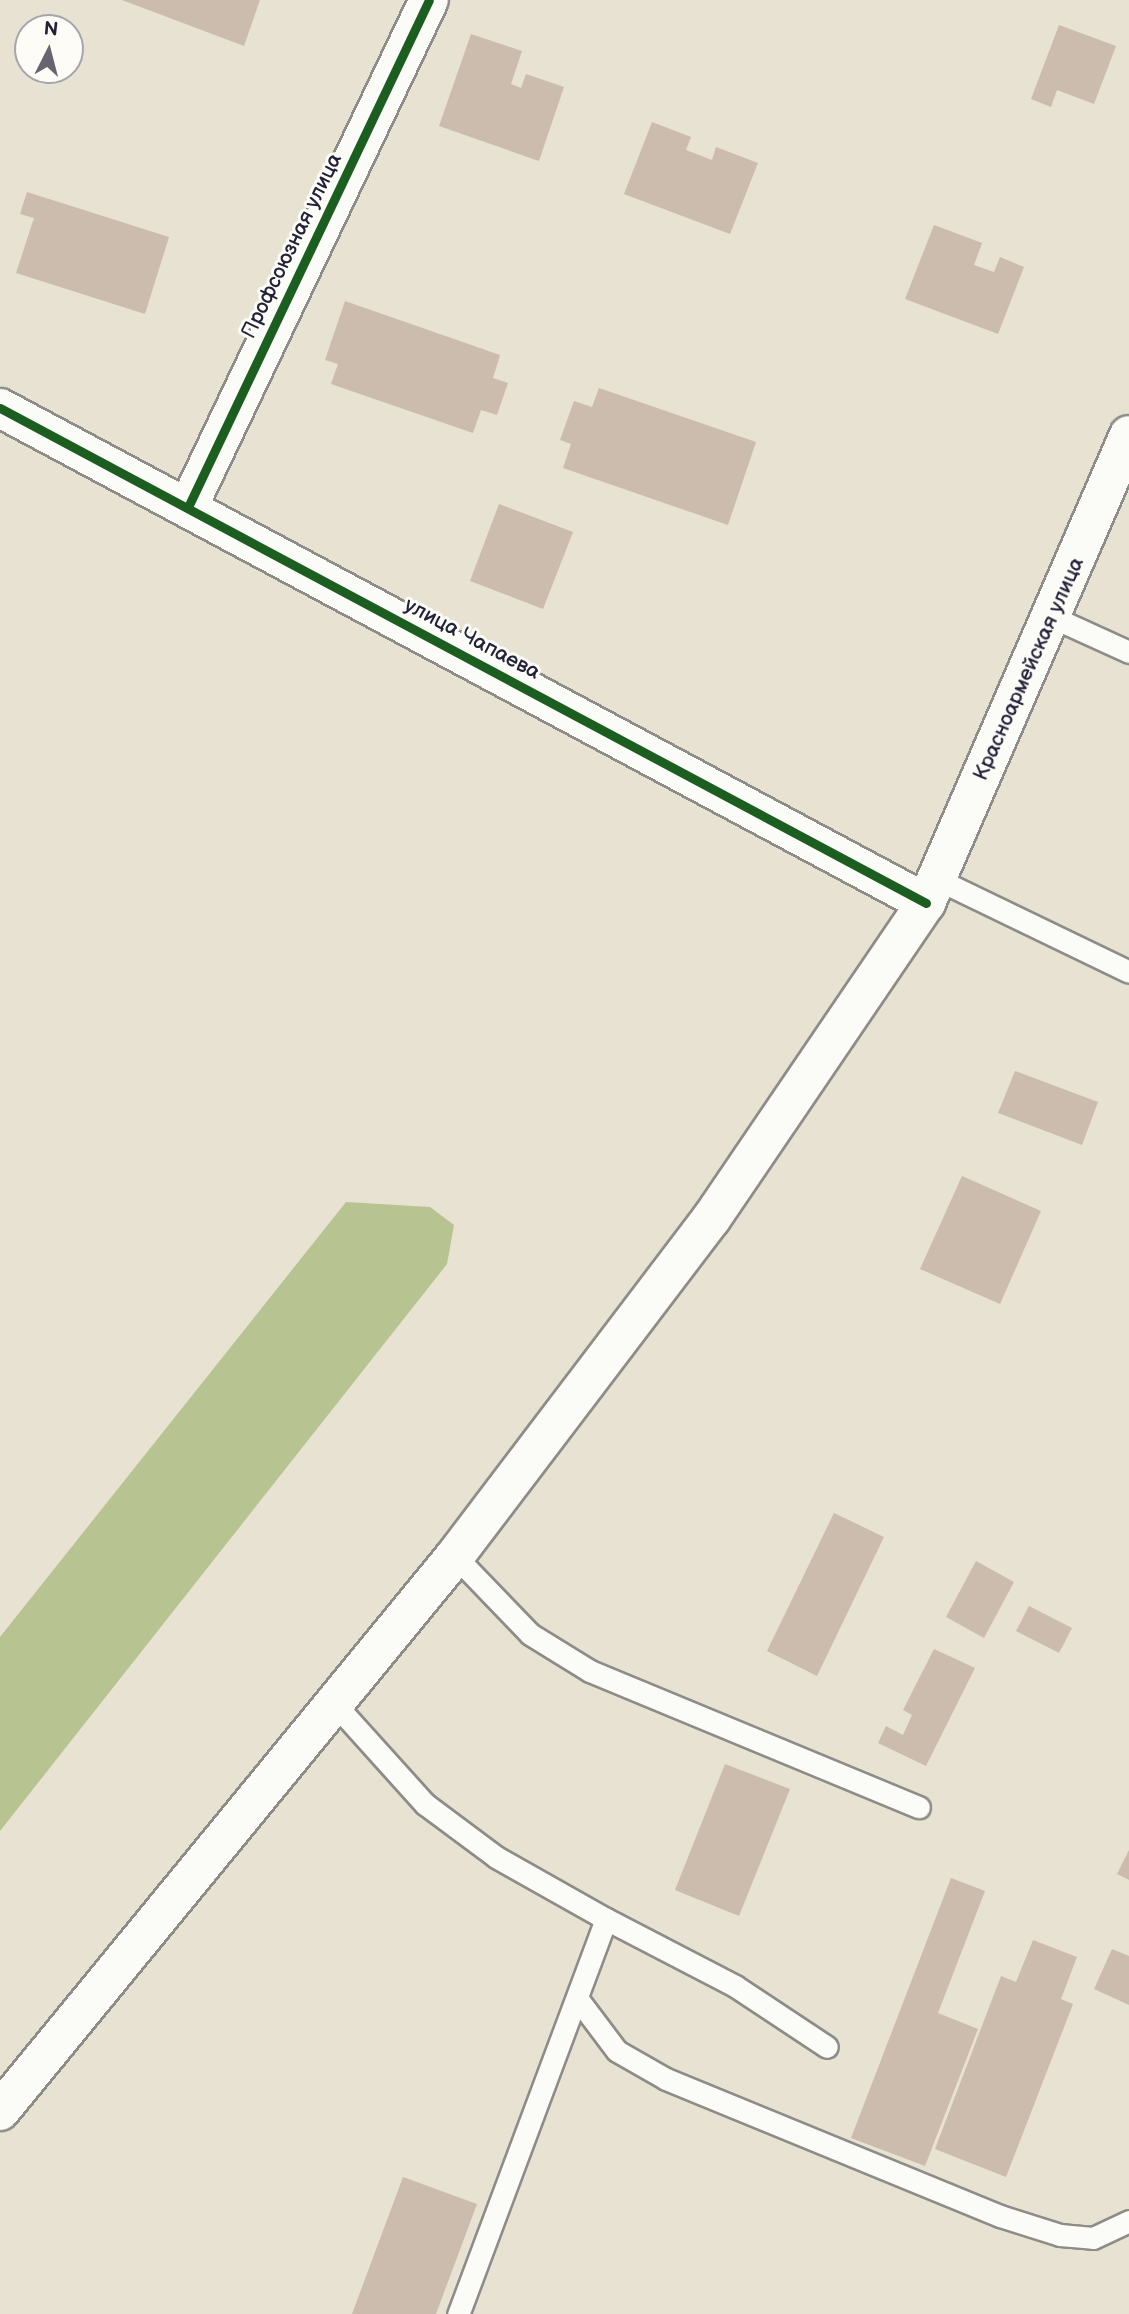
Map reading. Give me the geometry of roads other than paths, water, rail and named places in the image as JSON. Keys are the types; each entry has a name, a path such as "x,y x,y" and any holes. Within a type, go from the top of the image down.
{"main road":[{"name":"Профсоюзная улица","path":"188,507 429,0"},
{"name":"улица Чапаева","path":"0,408 931,890"},
{"name":"Красноармейская улица","path":"0,2111 455,1556 710,1219 931,890 1052,617 1122,479 1129,435"}],"lane":[{"path":"1052,617 1129,652"},
{"path":"931,890 1129,972"},
{"path":"455,1556 530,1634 590,1671 919,1807"},
{"path":"334,1703 425,1804 496,1857 606,1919 735,1986 827,2047"},
{"path":"458,2314 606,1919"},
{"path":"577,1998 617,2051 666,2079 1000,2216 1060,2235 1093,2238 1129,2221"}]}
